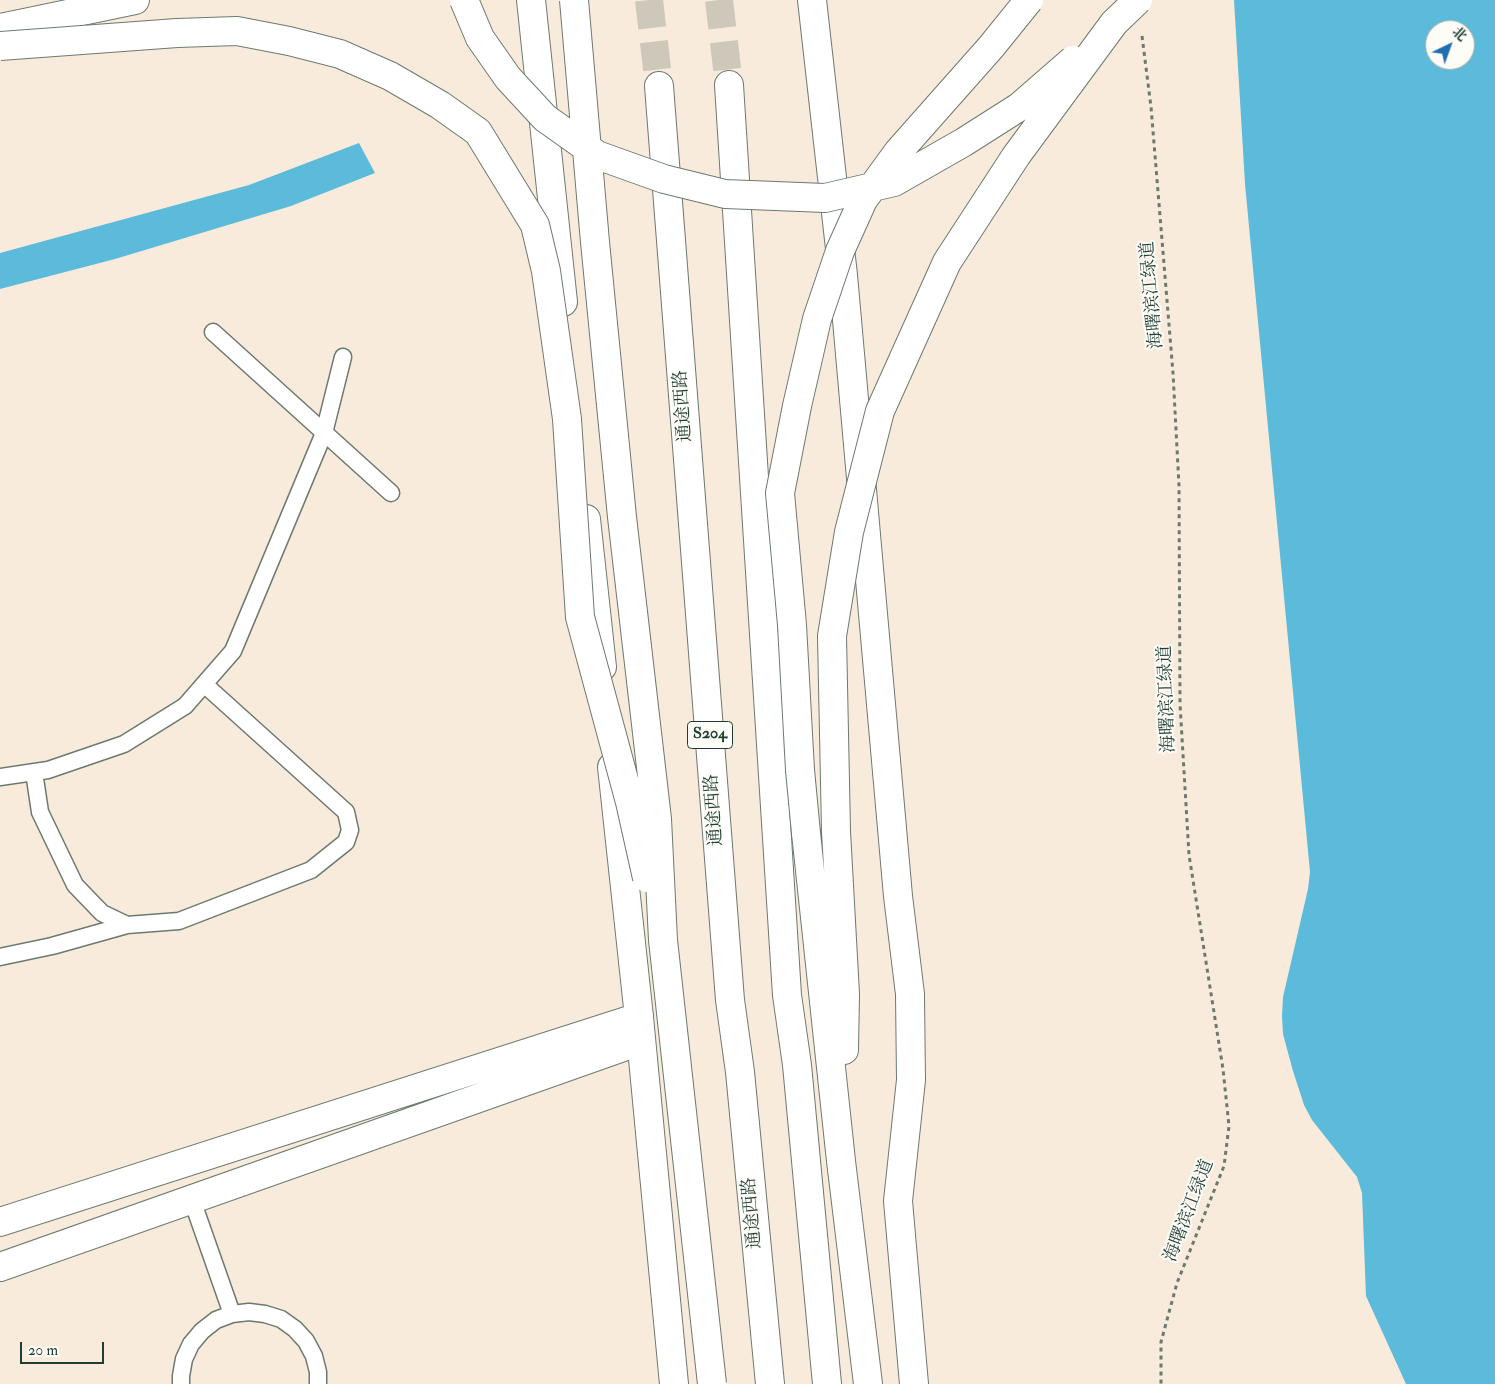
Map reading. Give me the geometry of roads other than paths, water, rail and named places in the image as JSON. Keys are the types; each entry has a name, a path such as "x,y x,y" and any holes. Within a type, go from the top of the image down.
{"main road":[{"path":"0,28 135,0"},
{"path":"464,0 480,38 508,78 545,118 597,155 664,179 725,194 825,198 894,182 964,142 1019,107 1114,24 1138,0"},
{"path":"531,0 640,1029 674,1384"},
{"path":"574,0 622,516 657,819 663,940 712,1384"},
{"path":"812,0 843,275 898,896 910,994 911,1080 898,1201 914,1384"},
{"path":"868,1384 841,1161 800,770 792,625 780,493 817,319 840,251 863,200 898,152 991,47 1029,0"},
{"path":"841,1161 845,994 836,831 832,636 849,532 880,411 948,262 1016,156 1114,24"},
{"path":"0,46 177,33 237,31 289,41 340,54 390,76 440,106 478,132 535,225 542,253 567,419 580,617 630,802 663,940"},
{"path":"729,85 787,996 797,1065 828,1384"},
{"name":"通途西路","path":"659,86 730,1000 740,1072 770,1384"},
{"path":"0,1268 192,1200 640,1029"},
{"path":"0,1222 640,1029"}],"lane":[{"path":"213,332 391,493"},
{"path":"0,776 48,770 124,744 185,706 233,650 324,433 343,357"},
{"path":"0,957 52,946 127,925 179,921 311,870 346,842 350,830 346,812 204,684"},
{"path":"34,772 40,812 75,885 102,913 127,925"},
{"path":"192,1200 232,1314"},
{"path":"181,1384 184,1359 191,1344 202,1331 216,1320 232,1314 248,1312 265,1314 281,1319 295,1329 306,1341 314,1356 318,1372 318,1384"}],"water":[{"path":"1234,0 1495,0 1495,1384 1406,1384 1366,1296 1362,1193 1357,1177 1312,1120 1304,1105 1283,1034 1283,997 1308,889 1310,872 1245,184"},
{"path":"359,143 375,173 291,206 115,259 0,289 0,253 249,185"}],"tunnel":[{"path":"649,0 659,86"},
{"path":"719,0 729,85"}]}
